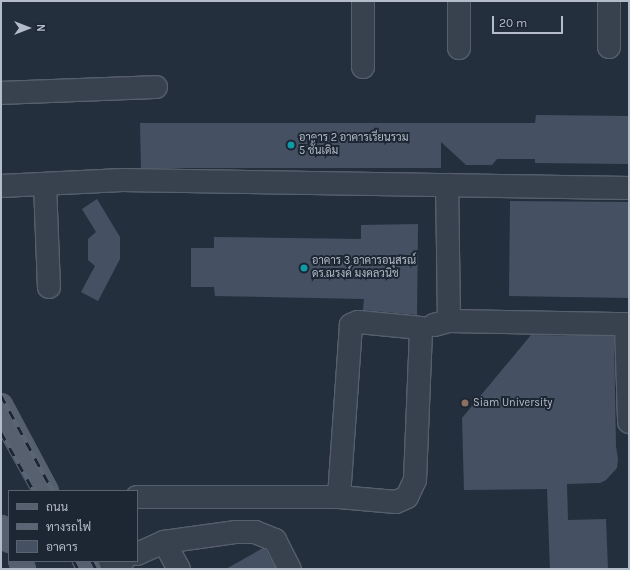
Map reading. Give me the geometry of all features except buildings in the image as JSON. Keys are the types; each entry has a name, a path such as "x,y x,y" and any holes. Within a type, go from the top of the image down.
{"main road":[{"path":"1,405 46,490"},
{"path":"1,527 8,539"}],"street":[{"path":"363,1 363,67"},
{"path":"459,1 459,48"},
{"path":"609,1 610,47"},
{"path":"1,93 156,87"},
{"path":"1,186 122,180 629,188"},
{"path":"45,184 49,287"},
{"path":"447,185 449,321"},
{"path":"339,497 351,325 358,322 421,328 449,321 627,324 629,422"},
{"path":"138,497 339,497 396,502 407,497 415,480 421,328"},
{"path":"138,554 164,542 236,532 255,532 275,540 290,569"},
{"path":"164,542 179,569"},
{"path":"105,569 121,562"}],"railway":[{"path":"1,395 52,490"},
{"path":"1,432 33,490"},
{"path":"74,562 78,569"},
{"path":"92,562 96,569"}],"place":[{"name":"อาคาร 2 อาคารเรียนรวม 5 ชั้นเดิม","path":"291,145"},
{"name":"อาคาร 3 อาคารอนุสรณ์ ดร.ณรงค์ มงคลวนิช","path":"304,268"},
{"name":"Siam University","path":"465,403"}]}
